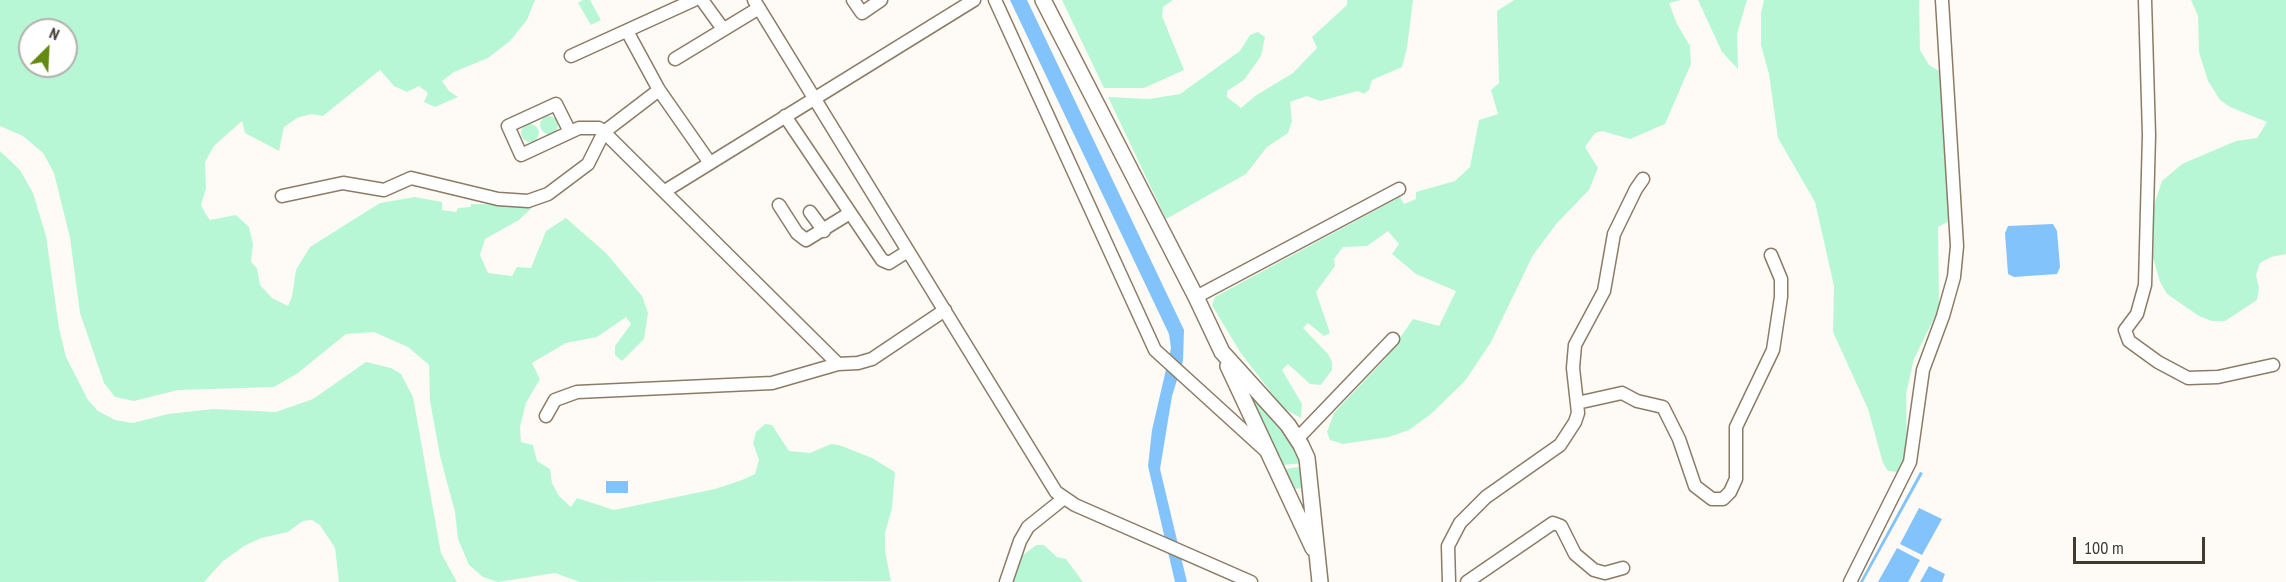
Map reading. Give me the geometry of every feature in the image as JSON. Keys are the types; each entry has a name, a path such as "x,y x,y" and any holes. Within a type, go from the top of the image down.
{"main road":[{"path":"1043,0 1196,297 1318,560"},
{"path":"1222,352 1288,425 1307,458 1320,582"}],"street":[{"path":"571,56 694,0"},
{"path":"702,0 723,29"},
{"path":"854,0 862,13 881,0"},
{"path":"665,191 974,0"},
{"path":"996,0 1155,350 1269,453"},
{"path":"1850,582 1910,462 1923,370 1943,316 1954,277 1956,246 1942,0"},
{"path":"2145,0 2149,135 2145,285 2137,314 2125,330 2129,341 2158,362 2188,378 2218,377 2273,365"},
{"path":"675,59 723,29 756,4 1056,492 1063,499 1251,582"},
{"path":"627,31 659,90 710,163"},
{"path":"282,196 344,183 384,190 411,178 498,199 528,201 548,194 588,164 604,132 659,90"},
{"path":"570,132 556,104 508,126 520,155 570,132 599,128 838,364"},
{"path":"785,116 882,260 889,263 908,251"},
{"path":"1449,582 1448,546 1461,522 1486,497 1560,445 1575,422 1578,413 1573,368 1575,345 1604,291 1614,234 1643,179"},
{"path":"1196,297 1399,189"},
{"path":"779,205 802,238 810,240 850,213"},
{"path":"810,212 824,231"},
{"path":"1577,403 1622,393 1637,401 1664,407 1679,439 1695,486 1712,499 1723,499 1730,492 1736,479 1736,427 1768,364 1774,343 1781,297 1781,279 1771,255"},
{"path":"546,416 555,400 577,392 772,383 838,364 858,363 872,359 945,310"},
{"path":"1297,439 1393,339"},
{"path":"1006,582 1020,540 1028,527 1063,499"},
{"path":"1467,582 1553,523 1561,526 1575,554 1594,570 1605,573 1623,568"}],"green space":[{"path":"0,0 535,0 527,20 510,41 488,58 454,72 442,81 449,91 458,97 435,107 424,102 428,93 419,86 407,92 394,86 380,70 323,116 311,114 297,118 284,127 279,151 245,133 242,121 214,146 205,162 206,188 201,205 205,213 210,220 236,215 249,227 253,244 251,262 257,268 260,285 272,298 288,306 292,297 296,270 310,247 380,203 415,197 442,202 442,210 456,212 458,208 471,207 471,204 535,205 519,220 485,239 480,255 488,273 512,276 517,267 531,268 546,231 566,218 606,253 642,296 648,313 644,339 622,361 615,355 615,346 631,324 626,317 597,337 566,343 532,363 540,379 526,403 520,427 521,442 533,445 537,461 550,469 552,483 559,496 571,507 577,498 614,510 715,489 742,480 755,474 759,460 753,443 756,432 765,424 772,425 789,451 810,453 831,444 839,445 872,458 895,472 892,508 885,533 885,551 891,581 580,582 555,573 498,582 483,577 469,565 458,539 455,512 440,456 430,401 429,365 408,347 374,332 346,334 298,373 274,387 178,390 134,401 115,397 104,383 80,313 70,238 54,173 43,153 23,136 0,126"},
{"path":"590,0 601,20 591,25 578,3"},
{"path":"1062,0 1173,0 1163,7 1162,16 1184,70 1144,88 1104,88"},
{"path":"1347,0 1413,0 1407,48 1402,67 1372,80 1369,90 1364,94 1358,91 1320,101 1307,96 1290,102 1292,121 1288,133 1267,147 1246,174 1166,219 1108,97 1149,99 1180,94 1240,51 1250,35 1258,32 1265,37 1261,56 1244,80 1227,91 1227,97 1241,108 1255,96 1293,73 1317,48 1312,37 1347,5"},
{"path":"1514,0 1681,0 1669,3 1677,24 1690,46 1691,64 1665,124 1630,139 1602,131 1595,133 1585,147 1598,168 1589,190 1557,223 1533,255 1491,342 1465,381 1431,414 1409,430 1389,437 1343,444 1330,440 1327,432 1334,413 1385,359 1413,319 1439,326 1456,291 1416,274 1392,254 1399,244 1388,231 1367,246 1343,247 1334,259 1335,266 1316,292 1330,333 1324,336 1308,323 1303,328 1328,354 1332,362 1332,370 1321,385 1310,384 1288,364 1282,370 1302,404 1301,418 1283,408 1240,352 1212,305 1215,297 1400,197 1404,204 1416,199 1416,192 1455,181 1470,167 1479,120 1498,114 1491,90 1499,83 1497,11"},
{"path":"1698,0 1747,0 1737,34 1738,69 1722,52"},
{"path":"1764,0 1919,0 1920,50 1929,65 1944,74 1951,220 1938,227 1939,308 1914,359 1906,394 1907,447 1897,472 1888,471 1883,463 1868,409 1833,332 1834,286 1815,202 1778,138 1769,74 1761,45 1761,13"},
{"path":"2191,0 2286,0 2286,254 2271,257 2260,263 2256,275 2259,288 2257,300 2225,321 2212,321 2199,316 2167,294 2160,282 2153,257 2154,205 2162,181 2182,164 2236,141 2257,138 2267,122 2230,107 2220,100 2208,81 2199,52 2198,16"},
{"path":"545,116 553,116 558,121 556,132 545,134 540,129 540,121"},
{"path":"526,124 534,124 539,129 537,140 526,142 521,137 521,129"},
{"path":"0,151 20,170 33,193 46,236 59,328 66,357 88,400 98,411 115,420 133,423 168,414 213,409 276,412 313,399 366,362 391,368 401,374 413,397 441,553 457,582 339,582 335,548 320,525 312,520 303,521 288,532 261,538 244,546 222,562 204,582 0,582"},
{"path":"1249,393 1284,429 1303,463 1283,465"},
{"path":"1304,466 1305,488 1293,489 1286,469"},
{"path":"1036,545 1044,545 1057,557 1066,559 1083,582 1011,582 1022,556"}],"water":[{"path":"1010,0 1027,0 1184,330 1183,361 1172,396 1160,469 1187,582 1175,582 1148,466 1152,430 1171,348 1169,334"},
{"path":"2053,224 2057,231 2060,267 2057,274 2014,277 2008,274 2005,233 2008,226"},
{"path":"1920,472 1923,473 1863,582 1860,582"},
{"path":"606,481 628,481 628,493 606,493"},
{"path":"1919,508 1942,519 1922,555 1900,544"},
{"path":"1897,548 1920,560 1908,582 1878,582"},
{"path":"1929,566 1945,574 1942,582 1920,582"}]}
